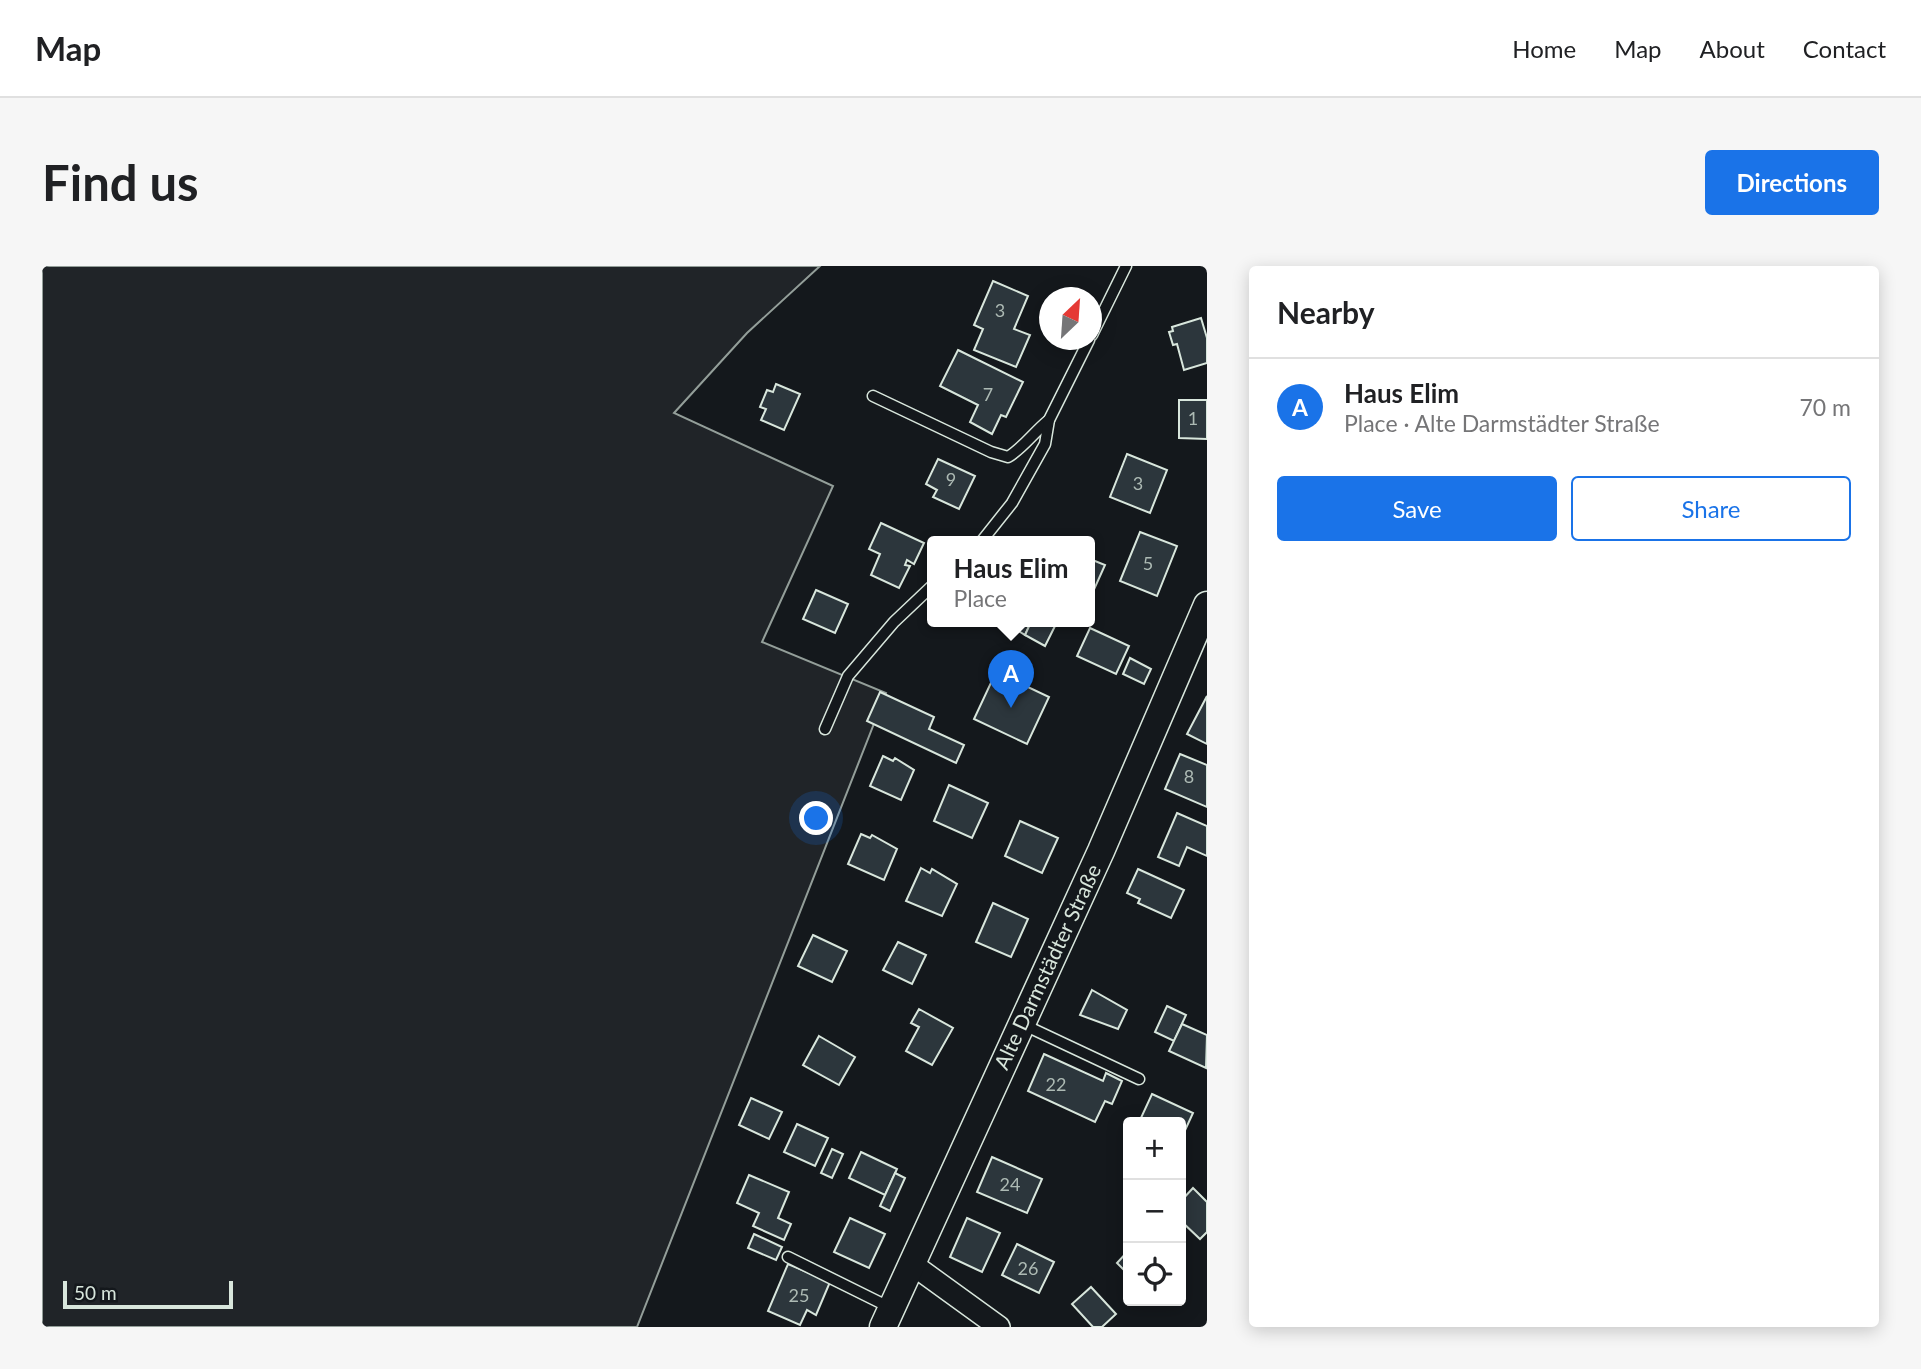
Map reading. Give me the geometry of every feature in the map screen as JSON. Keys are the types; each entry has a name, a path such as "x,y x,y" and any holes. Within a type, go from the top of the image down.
{"street":[{"name":"Alte Darmstädter Straße","path":"887,1318 1022,1024 1207,605"},
{"path":"912,1264 999,1327"}],"lane":[{"path":"1102,313 1126,266"},
{"path":"987,536 1019,491 1045,444 1049,420 1084,350"},
{"path":"873,396 991,453 1007,457 1020,450 1028,438 1049,420"},
{"path":"825,729 848,676 894,622 927,591"},
{"path":"1022,1024 1139,1079"},
{"path":"788,1257 887,1318"}],"shaded area":[{"path":"42,266 820,266 747,333 674,413 833,486 762,642 886,693 637,1327 42,1327"}],"building":[{"path":"993,281 1028,296 1014,329 1030,335 1016,367 974,350 983,329 974,325"},
{"path":"1201,318 1207,338 1207,363 1184,370 1177,344 1173,345 1169,332 1173,331 1172,327"},
{"path":"958,350 1023,382 1006,417 1001,415 992,434 970,422 978,405 940,386"},
{"path":"776,384 800,394 784,430 761,420 766,409 760,407 767,390 773,392"},
{"path":"1179,400 1207,400 1207,439 1179,438"},
{"path":"1127,454 1167,470 1150,513 1110,497"},
{"path":"938,459 975,476 959,509 933,497 937,490 926,484"},
{"path":"881,523 924,543 914,564 907,560 905,565 910,566 899,588 871,575 880,554 869,549"},
{"path":"1140,532 1177,546 1157,596 1120,581"},
{"path":"1095,561 1105,565 1095,587"},
{"path":"816,590 848,604 835,633 803,619"},
{"path":"1012,627 1029,627 1025,635"},
{"path":"1029,627 1054,627 1045,646 1025,635"},
{"path":"1090,628 1129,646 1116,674 1077,656"},
{"path":"1130,658 1151,669 1144,684 1123,674"},
{"path":"996,672 1049,697 1027,744 974,719"},
{"path":"880,692 934,717 929,729 964,745 956,763 867,721"},
{"path":"1207,696 1207,744 1187,734"},
{"path":"1180,754 1207,765 1207,807 1165,789"},
{"path":"883,756 893,761 895,758 914,770 901,800 870,786"},
{"path":"949,785 988,803 972,838 934,821"},
{"path":"1177,813 1207,826 1207,856 1187,847 1179,866 1158,857"},
{"path":"1020,821 1058,838 1042,873 1005,856"},
{"path":"861,834 870,838 872,835 897,849 884,880 848,864"},
{"path":"921,868 930,873 932,869 957,884 942,916 906,901"},
{"path":"1138,869 1184,890 1171,918 1138,903 1140,899 1127,893"},
{"path":"993,903 1028,919 1011,957 976,942"},
{"path":"813,935 847,951 832,982 798,966"},
{"path":"898,942 926,955 912,984 883,970"},
{"path":"1092,990 1127,1010 1118,1029 1080,1015"},
{"path":"1167,1006 1186,1015 1174,1041 1155,1032"},
{"path":"919,1009 953,1028 932,1065 906,1051 919,1027 911,1023"},
{"path":"1182,1024 1207,1035 1206,1068 1169,1051"},
{"path":"819,1036 855,1057 839,1085 803,1065"},
{"path":"1044,1054 1103,1081 1106,1073 1122,1081 1112,1104 1105,1101 1095,1122 1028,1091"},
{"path":"1152,1094 1193,1113 1186,1128 1186,1117 1141,1117"},
{"path":"751,1098 782,1112 769,1139 739,1125"},
{"path":"797,1124 828,1138 815,1166 784,1152"},
{"path":"832,1149 843,1154 832,1178 821,1173"},
{"path":"861,1152 897,1169 885,1195 849,1178"},
{"path":"992,1157 1042,1179 1027,1213 977,1192"},
{"path":"895,1173 905,1178 890,1211 880,1206"},
{"path":"749,1175 789,1192 778,1218 791,1224 784,1240 753,1226 759,1213 737,1203"},
{"path":"1193,1188 1207,1202 1207,1232 1200,1239 1186,1226 1186,1196"},
{"path":"850,1218 885,1234 869,1268 834,1252"},
{"path":"967,1218 1000,1233 982,1272 950,1257"},
{"path":"754,1234 782,1247 776,1260 748,1248"},
{"path":"1017,1244 1054,1262 1039,1293 1002,1275"},
{"path":"1123,1256 1123,1269 1117,1263"},
{"path":"788,1264 830,1282 816,1315 807,1310 800,1325 768,1311"},
{"path":"1091,1287 1116,1314 1102,1327 1093,1327 1072,1304"}],"place":[{"name":"Haus Elim","path":"1011,708"}]}
